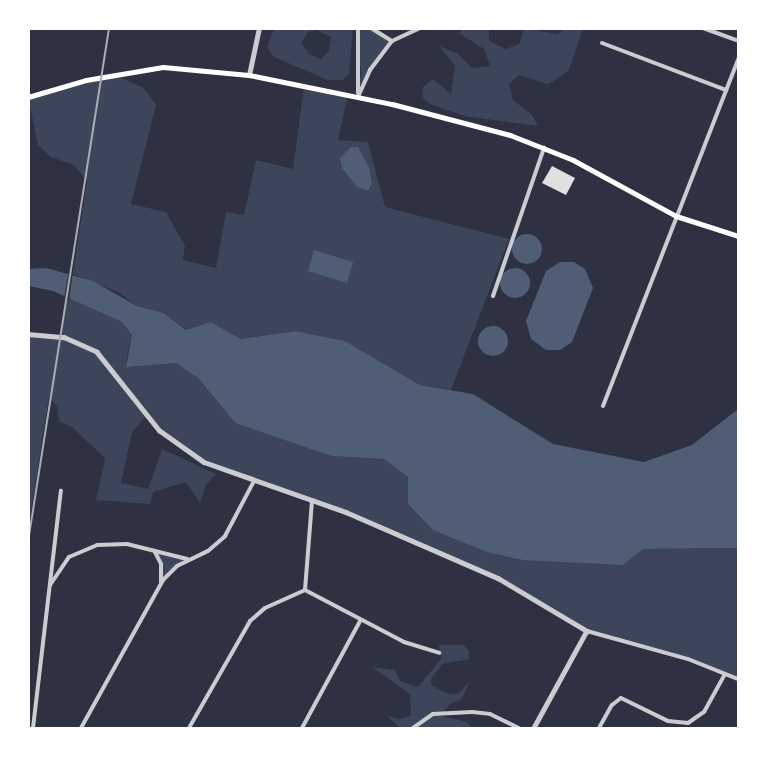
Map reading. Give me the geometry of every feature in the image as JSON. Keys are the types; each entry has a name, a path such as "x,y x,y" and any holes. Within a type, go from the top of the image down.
{"main road":[{"path":"28,97 86,80 162,67 249,75 358,97 503,133 544,147 676,216 738,236"}],"street":[{"path":"249,75 260,28"},
{"path":"358,28 361,57 358,97"},
{"path":"371,28 392,41"},
{"path":"358,97 370,70 392,41 420,28"},
{"path":"703,28 738,41"},
{"path":"602,43 726,90"},
{"path":"603,406 738,59"},
{"path":"494,296 544,147"},
{"path":"28,334 64,337 97,352 172,441 204,462 312,501 498,578 587,632 688,659 738,679"},
{"path":"81,729 160,585 188,559 208,551 225,536 254,481"},
{"path":"33,729 61,490"},
{"path":"305,590 312,501"},
{"path":"47,599 61,565 81,550 112,543 188,559"},
{"path":"152,550 161,564 160,585"},
{"path":"305,590 360,621 439,654"},
{"path":"189,729 250,621 265,608 305,590"},
{"path":"302,729 360,621"},
{"path":"534,729 587,632"},
{"path":"599,729 612,705 621,698 668,721 688,723 704,712 725,674"},
{"path":"413,729 423,717 433,714 472,712 490,714 519,729"}],"shaded area":[{"path":"274,29 353,29 349,74 343,80 328,80 274,57 267,47","holes":["316,30 331,37 329,51 321,59 309,54 301,43 308,32"]},
{"path":"358,29 371,29 392,41 370,70 358,97 361,73"},
{"path":"463,29 489,29 489,41 506,49 519,44 524,29 558,34 564,29 583,29 569,70 547,84 519,75 509,84 513,100 532,115 538,126 464,116 430,104 423,98 422,88 433,79 451,94 455,66 439,46 458,54 472,68 490,66 484,49 459,33"},
{"path":"115,75 144,88 156,105 131,204 166,212 185,246 183,260 216,268 226,212 244,215 256,160 293,169 304,87 348,95 338,140 368,142 385,207 509,239 451,390 420,385 345,341 296,331 241,339 211,322 187,330 164,313 137,306 118,292 73,274 87,181 74,165 51,157 38,145 28,97"},
{"path":"351,147 358,147 369,167 372,183 368,191 356,186 342,168 340,158"},
{"path":"527,234 533,235 541,243 541,255 533,263 527,264 521,263 513,255 512,249 513,243 521,235"},
{"path":"314,250 353,262 347,283 308,271"},
{"path":"560,262 574,262 585,269 593,288 572,342 560,350 546,350 531,339 526,321 546,271"},
{"path":"46,268 93,281 137,306 164,313 186,330 211,322 241,339 296,331 345,341 420,385 473,394 553,444 644,462 692,445 738,409 738,548 643,549 623,565 523,560 487,552 433,530 408,504 408,477 384,459 331,456 235,423 199,379 176,363 126,367 132,335 122,322 53,291 29,286 28,269"},
{"path":"515,268 521,269 529,277 529,289 521,297 515,298 509,297 501,289 500,283 501,277 509,269"},
{"path":"67,297 122,322 132,335 126,361 134,367 144,363 176,363 199,379 235,423 331,456 384,459 408,477 408,504 523,560 643,549 738,548 738,679 688,659 598,637 516,587 374,523 204,462 172,441 147,415 132,432 121,483 148,489 162,449 216,474 206,485 200,503 186,482 153,492 150,504 96,500 105,458 73,428 59,421 57,406 49,397 29,523 28,334 61,336"},
{"path":"493,326 504,330 508,341 504,352 493,356 482,352 478,341 482,330"},
{"path":"152,550 188,559 160,585 161,564"},
{"path":"439,645 464,645 469,652 469,659 442,664 431,679 432,686 449,694 458,694 470,681 461,700 451,703 441,716 467,722 472,728 400,728 387,716 399,719 411,716 410,694 372,667 395,670 400,681 418,687 441,659"}],"pier":[{"path":"69,270 73,271 69,301 64,299"}],"building":[{"path":"552,166 575,178 566,195 542,183"}],"railway":[{"path":"28,542 109,28"}]}
